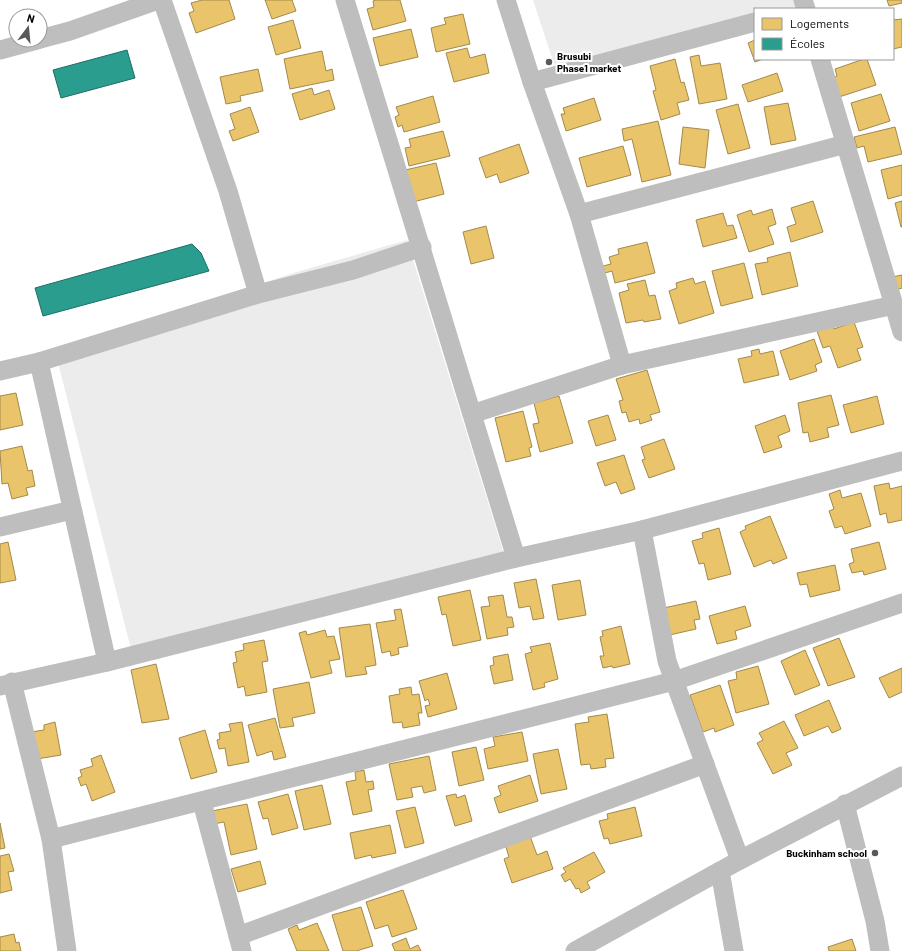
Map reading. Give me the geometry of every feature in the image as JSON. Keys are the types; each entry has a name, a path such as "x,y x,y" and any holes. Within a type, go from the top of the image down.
{"street":[{"path":"48,37 158,0"},
{"path":"162,0 228,191 258,294"},
{"path":"345,0 422,247 516,558"},
{"path":"506,0 532,82 579,214 622,365"},
{"path":"532,82 754,22"},
{"path":"820,60 902,332"},
{"path":"579,214 846,144"},
{"path":"0,371 39,362 258,294 353,270 422,247"},
{"path":"472,414 622,365 894,304"},
{"path":"39,362 107,662"},
{"path":"67,951 51,839 6,684 107,662 516,558 642,530 902,461"},
{"path":"0,527 72,510"},
{"path":"642,530 667,661 740,860"},
{"path":"51,839 202,802 674,681 902,604"},
{"path":"202,802 240,944 705,764"},
{"path":"576,951 740,860 845,804 902,776"},
{"path":"845,804 875,921 880,951"},
{"path":"720,871 734,951"}],"shaded area":[{"path":"533,0 798,0 800,8 754,8 754,24 558,76"},
{"path":"407,240 504,554 132,653 55,351 300,271"}],"building: Logements":[{"path":"202,0 229,0 235,19 196,33 189,13 194,11 191,3"},
{"path":"265,0 292,0 296,11 272,19"},
{"path":"400,0 406,21 373,30 367,9 374,7 373,1"},
{"path":"887,0 902,0 902,3 889,6"},
{"path":"463,14 470,44 436,52 431,28 446,24 444,18"},
{"path":"902,19 902,47 894,49 894,20"},
{"path":"293,20 301,48 276,55 268,27"},
{"path":"411,29 418,57 380,66 373,38"},
{"path":"754,40 754,59 748,43"},
{"path":"467,48 470,58 485,54 489,73 454,82 446,53"},
{"path":"322,51 326,71 332,69 334,80 290,89 284,59"},
{"path":"699,55 701,66 720,63 727,99 699,104 690,57"},
{"path":"675,59 681,83 684,82 689,100 677,103 680,114 661,120 653,91 656,90 650,66"},
{"path":"861,60 867,60 876,85 839,97 833,78 837,76 835,69"},
{"path":"258,69 263,91 240,96 241,101 226,104 220,77"},
{"path":"777,73 783,91 748,102 742,85"},
{"path":"312,88 314,95 329,90 335,109 300,120 292,94"},
{"path":"881,94 890,121 859,131 851,103"},
{"path":"433,96 440,122 404,132 402,125 398,127 395,117 399,115 396,107"},
{"path":"594,98 601,120 566,131 561,114 565,114 563,108"},
{"path":"788,103 796,140 771,145 764,107"},
{"path":"738,104 750,148 728,154 716,110"},
{"path":"250,107 259,132 233,141 229,131 235,129 230,114"},
{"path":"658,121 671,175 642,182 632,139 624,141 622,129"},
{"path":"683,127 709,130 705,168 679,164"},
{"path":"895,127 902,154 868,162 864,146 857,148 854,137"},
{"path":"443,131 450,156 409,166 405,148 411,147 409,139"},
{"path":"519,144 529,173 500,183 497,174 486,178 479,158"},
{"path":"623,146 631,175 587,187 579,158"},
{"path":"436,163 444,194 413,202 405,170"},
{"path":"902,165 902,195 888,199 881,170"},
{"path":"813,201 823,232 791,242 787,227 796,224 791,208"},
{"path":"902,201 902,227 901,227 895,203"},
{"path":"772,209 776,224 768,227 774,244 749,252 737,215 751,210 753,215"},
{"path":"723,213 727,226 733,225 737,238 703,247 696,220"},
{"path":"486,226 494,258 471,264 463,232"},
{"path":"647,242 655,273 615,283 612,271 605,273 603,266 611,264 609,257 619,254 618,249"},
{"path":"790,252 798,286 762,295 755,264 768,262 767,258"},
{"path":"744,263 753,298 721,306 712,271"},
{"path":"902,275 902,288 896,290 892,277"},
{"path":"693,278 695,284 705,281 714,313 679,324 669,291 677,288 676,283"},
{"path":"645,280 649,296 655,295 661,319 626,323 619,293 629,290 627,284"},
{"path":"854,322 863,347 857,349 861,360 838,368 830,346 823,348 816,328 832,323 834,329"},
{"path":"814,339 822,362 815,365 817,371 790,380 780,351"},
{"path":"759,349 760,354 773,351 779,375 744,383 738,359 752,356 751,351"},
{"path":"647,370 660,412 650,415 652,420 640,424 639,419 629,422 626,412 622,413 619,401 623,400 616,379"},
{"path":"16,393 23,425 0,430 0,396"},
{"path":"831,395 839,425 827,428 829,437 810,442 808,432 803,433 798,403"},
{"path":"559,396 573,443 540,452 533,424 539,423 534,403"},
{"path":"877,396 884,424 851,433 843,405"},
{"path":"523,411 532,447 529,448 531,456 506,462 495,418"},
{"path":"608,415 616,440 596,446 588,421"},
{"path":"785,415 790,431 778,436 782,447 764,453 755,426"},
{"path":"664,439 675,469 649,478 642,460 645,459 641,447"},
{"path":"22,446 28,471 32,470 35,486 26,488 28,495 12,499 8,483 2,484 0,451"},
{"path":"624,455 635,489 621,494 616,482 605,486 597,463"},
{"path":"889,483 890,489 902,486 902,520 888,523 886,513 880,515 874,486"},
{"path":"840,490 842,498 861,493 871,526 845,534 842,526 835,528 829,511 834,509 829,494"},
{"path":"770,516 787,558 773,564 771,560 754,567 740,532 746,529 745,526"},
{"path":"719,528 731,574 708,580 704,563 699,564 692,541 703,538 702,533"},
{"path":"8,542 16,580 0,583 0,544"},
{"path":"879,542 886,569 864,575 863,571 852,573 849,564 854,562 851,549"},
{"path":"835,565 840,590 810,597 807,584 800,585 797,573"},
{"path":"536,579 544,618 533,620 530,606 519,608 514,583"},
{"path":"580,580 586,615 558,620 552,585"},
{"path":"470,590 481,640 453,646 446,614 442,615 438,597"},
{"path":"503,595 507,617 512,617 514,627 507,628 508,635 487,639 481,607 490,606 488,597"},
{"path":"696,601 700,619 694,620 696,629 665,636 659,609"},
{"path":"745,606 751,626 735,631 737,639 717,644 709,616"},
{"path":"401,609 408,646 398,648 399,654 391,656 390,651 382,653 376,623 396,620 394,610"},
{"path":"370,624 376,665 365,667 367,674 346,677 339,628"},
{"path":"621,626 630,664 613,668 612,666 603,668 600,656 604,656 600,637 603,636 602,631"},
{"path":"325,630 327,637 334,636 340,659 329,661 332,673 311,678 299,633 306,631 307,635"},
{"path":"839,638 855,677 828,686 813,648"},
{"path":"264,640 268,661 262,662 267,692 246,696 244,686 238,688 233,663 237,662 235,652 244,650 243,644"},
{"path":"550,643 558,679 544,683 545,687 533,690 525,654 532,652 530,647"},
{"path":"805,650 820,685 795,695 781,661"},
{"path":"508,654 513,680 494,684 490,666 494,665 493,657"},
{"path":"156,664 169,719 142,723 131,670"},
{"path":"758,666 769,704 736,713 728,681 737,679 736,672"},
{"path":"902,668 902,692 889,698 879,678"},
{"path":"447,673 457,709 428,717 425,706 430,705 428,699 425,701 419,681"},
{"path":"309,682 315,713 292,718 294,726 280,728 273,689"},
{"path":"720,685 734,725 715,732 714,728 703,732 690,695"},
{"path":"411,687 412,695 419,694 422,713 418,713 420,725 403,728 402,722 393,723 389,696 400,694 399,689"},
{"path":"829,700 841,729 832,733 828,726 804,736 795,715"},
{"path":"607,714 614,758 605,759 606,767 591,769 590,764 581,765 575,724 589,722 588,717"},
{"path":"275,718 286,757 274,760 272,751 257,756 248,725"},
{"path":"784,721 798,748 786,753 792,765 773,774 757,743 763,740 759,733"},
{"path":"55,722 61,755 31,760 31,732 44,730 44,725"},
{"path":"242,722 249,762 228,766 225,748 219,749 217,740 220,739 219,733 231,731 229,724"},
{"path":"205,730 217,772 191,779 179,738"},
{"path":"522,732 528,761 488,769 484,749 495,746 493,737"},
{"path":"476,747 484,780 459,786 452,752"},
{"path":"558,749 567,789 541,794 533,754"},
{"path":"101,755 115,792 92,801 86,784 81,786 78,778 82,776 80,770 93,766 91,759"},
{"path":"429,756 436,790 424,793 422,786 411,788 413,797 397,800 389,764"},
{"path":"364,770 366,782 373,781 374,789 368,790 372,811 353,815 346,782 356,780 355,772"},
{"path":"530,775 538,801 499,813 494,798 501,795 498,786"},
{"path":"322,785 331,824 304,830 295,791"},
{"path":"288,794 298,828 272,835 268,818 263,819 258,802"},
{"path":"456,794 457,798 465,795 472,821 455,826 446,796"},
{"path":"247,804 257,849 231,855 224,822 214,824 212,811"},
{"path":"415,807 424,843 405,848 396,811"},
{"path":"635,807 642,836 610,844 608,838 604,839 599,821 608,819 607,814"},
{"path":"0,823 5,848 0,849"},
{"path":"390,825 396,853 372,858 371,855 355,859 350,833"},
{"path":"530,836 537,855 547,851 553,869 512,883 504,859 509,857 505,844"},
{"path":"594,852 605,872 587,882 590,888 581,893 579,888 576,889 570,879 565,882 561,875 566,872 563,868"},
{"path":"9,854 14,871 8,872 12,890 0,893 0,856"},
{"path":"260,861 266,884 238,892 231,869"},
{"path":"403,890 417,929 392,937 388,925 375,929 366,902"},
{"path":"361,907 373,946 356,951 343,951 332,915"},
{"path":"317,923 329,951 297,951 288,929 297,925 299,930"},
{"path":"14,934 16,943 19,942 21,951 0,951 0,937"},
{"path":"406,938 410,949 418,945 421,951 395,951 392,944"},
{"path":"852,939 856,951 829,951 828,947"}],"building: Écoles":[{"path":"127,50 135,78 61,98 53,70"},
{"path":"192,244 201,253 209,271 43,316 35,288"}],"place":[{"name":"Brusubi Phase1 market","path":"549,62"},
{"name":"Buckinham school","path":"875,853"}]}
